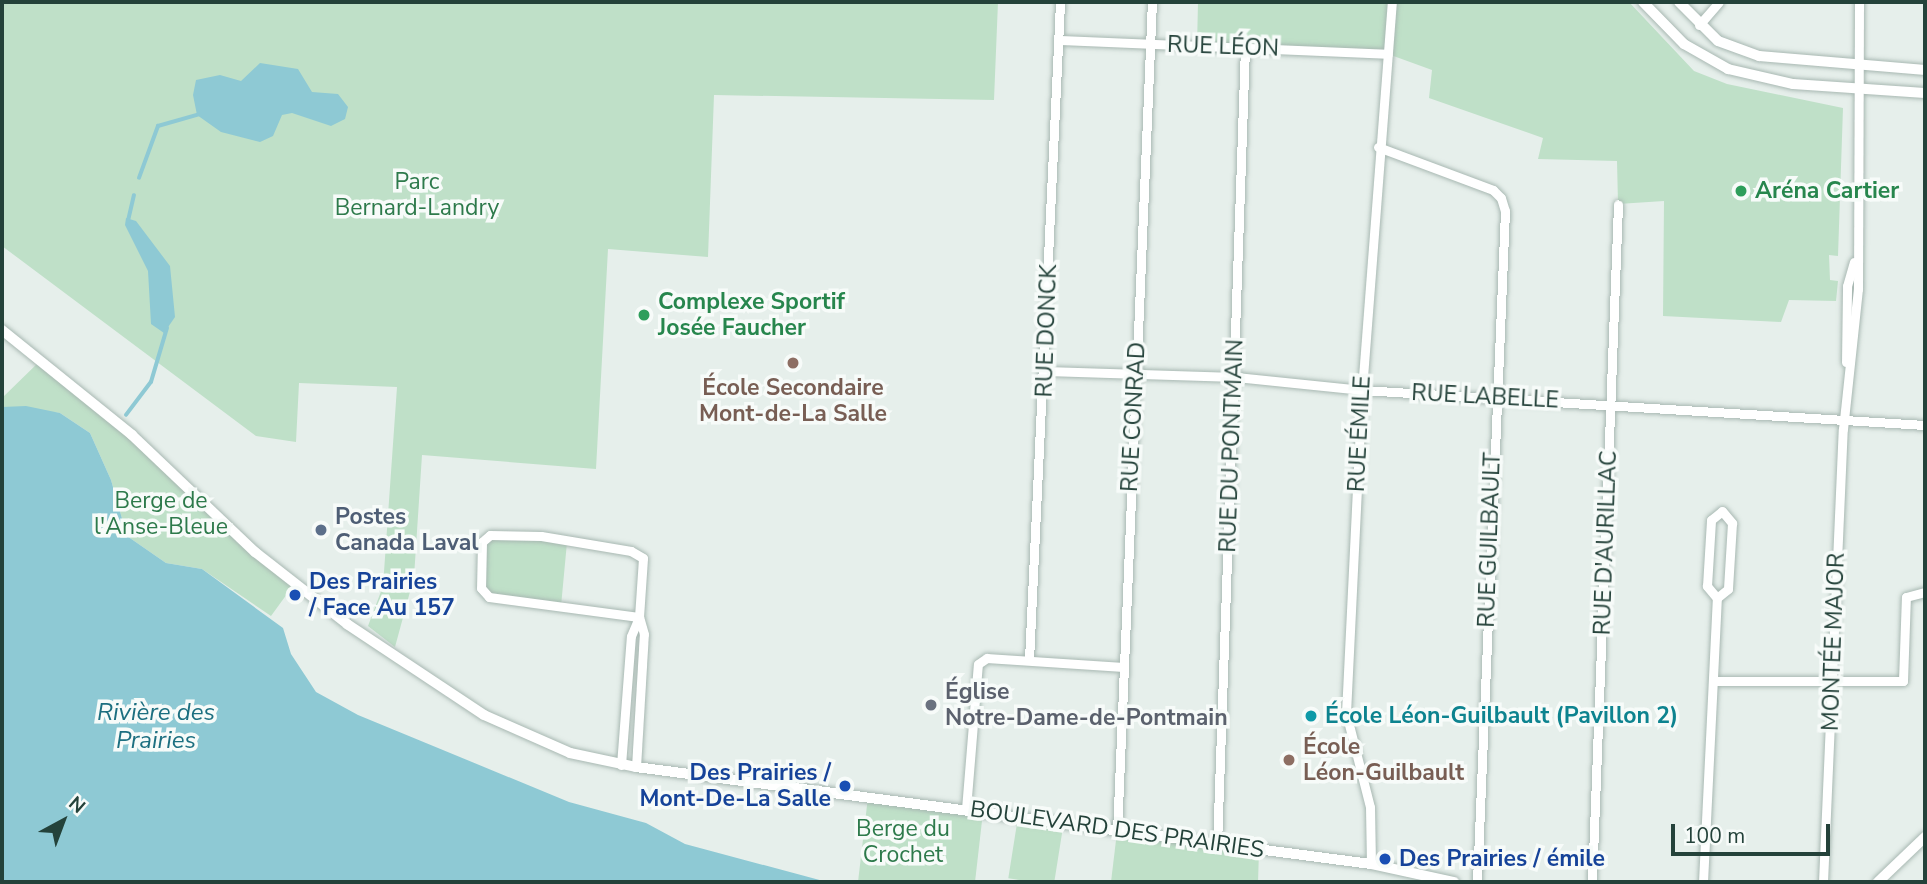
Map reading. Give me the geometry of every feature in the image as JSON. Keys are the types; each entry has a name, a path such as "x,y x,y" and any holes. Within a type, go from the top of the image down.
{"street":[{"name":"RUE DONCK","path":"1029,660 1046,370 1060,2"},
{"name":"RUE CONRAD","path":"1117,832 1152,2"},
{"name":"RUE ÉMILE","path":"1371,864 1370,807 1346,713 1362,390 1378,147 1392,2"},
{"path":"1643,2 1684,44 1715,64 1765,80 1925,93"},
{"path":"1679,2 1717,41 1759,56 1925,70"},
{"path":"1699,25 1719,2"},
{"name":"MONTÉE MAJOR","path":"1823,882 1844,420 1858,299 1856,257 1859,2"},
{"name":"RUE LÉON","path":"1059,40 1388,54"},
{"name":"RUE DU PONTMAIN","path":"1217,845 1236,377 1245,48"},
{"name":"RUE GUILBAULT","path":"1378,147 1493,190 1501,198 1505,211 1495,398 1477,882"},
{"name":"RUE D'AURILLAC","path":"1592,882 1618,204"},
{"name":"BOULEVARD DES PRAIRIES","path":"2,330 132,435 255,552 347,624 484,715 570,753 621,765 1371,864 1454,882"},
{"name":"RUE LABELLE","path":"1046,370 1236,377 1362,390 1612,403 1925,425"},
{"path":"1703,882 1717,598 1707,586 1711,520 1722,511 1732,523 1728,589 1717,598"},
{"path":"621,765 631,636 639,617 643,558 631,551 541,536 490,535 482,542 481,587 489,597 639,617"},
{"path":"1713,681 1833,684 1903,681 1906,597 1925,592"},
{"path":"636,767 644,634 639,617"},
{"path":"966,809 974,673 987,659 1123,667"},
{"path":"1878,882 1925,837"}],"green space":[{"name":"Parc Bernard-Landry","path":"2,2 998,2 994,100 714,95 708,257 608,249 596,469 422,455 414,577 395,647 368,626 383,586 397,387 299,383 296,442 256,436 2,246"},
{"path":"1198,2 1629,2 1694,71 1727,84 1843,108 1838,256 1829,255 1830,280 1838,281 1836,301 1789,300 1781,322 1663,316 1664,201 1618,204 1617,161 1538,159 1543,138 1429,98 1432,70 1388,54 1197,46"},
{"name":"Berge de l'Anse-Bleue","path":"41,360 295,583 271,616 202,569 166,563 127,536 111,480 90,433 60,413 2,407 2,398"},
{"path":"490,535 567,542 561,606 501,601 481,588 482,542"},
{"name":"Berge du Crochet","path":"868,797 983,812 975,882 858,882"},
{"path":"1018,817 1063,824 1054,882 1008,878"},
{"path":"1117,832 1259,850 1258,882 1111,882"}],"water":[{"path":"260,63 298,69 312,92 338,94 348,107 345,119 331,126 292,113 282,115 273,136 260,142 221,132 197,115 193,95 196,80 220,75 241,81"},
{"path":"126,218 136,221 170,266 175,317 164,333 151,324 148,271 125,225"},
{"name":"Rivière des Prairies","path":"26,406 60,413 90,433 111,480 127,536 166,563 202,569 283,628 291,654 316,692 358,715 569,802 646,823 685,844 827,882 2,882 2,407"}],"waterway":[{"path":"139,178 158,126 197,115"},
{"path":"128,221 134,196"},
{"path":"126,415 151,382 167,328"}],"place":[{"name":"Aréna Cartier","path":"1741,191"},
{"name":"Complexe Sportif Josée Faucher","path":"644,315"},
{"name":"École Secondaire Mont-de-La Salle","path":"793,363"},
{"name":"Postes Canada Laval","path":"321,530"},
{"name":"Des Prairies / Face Au 157","path":"295,595"},
{"name":"Église Notre-Dame-de-Pontmain","path":"931,705"},
{"name":"École Léon-Guilbault (Pavillon 2)","path":"1311,716"},
{"name":"École Léon-Guilbault","path":"1289,760"},
{"name":"Des Prairies / Mont-De-La Salle","path":"845,786"},
{"name":"Des Prairies / émile","path":"1385,859"}]}
